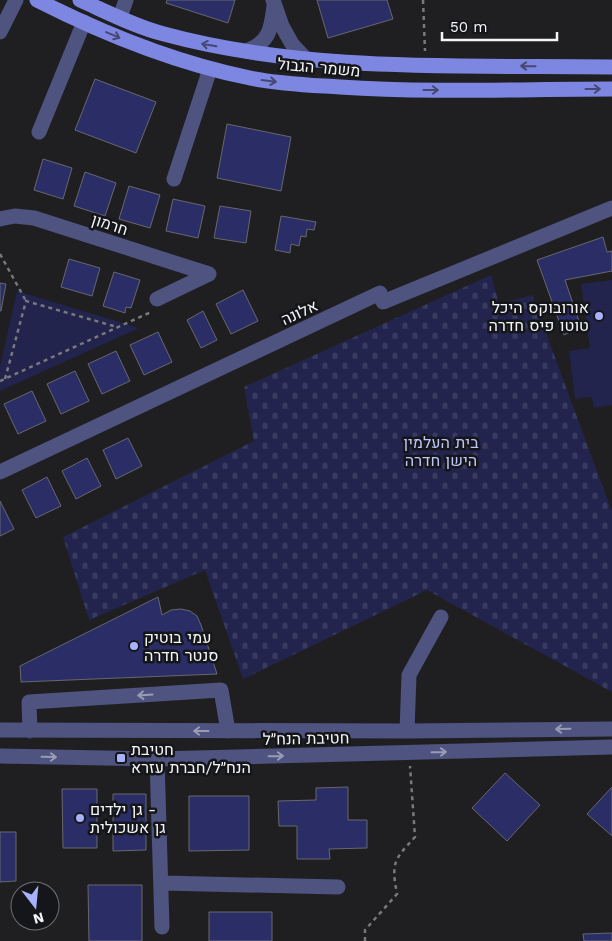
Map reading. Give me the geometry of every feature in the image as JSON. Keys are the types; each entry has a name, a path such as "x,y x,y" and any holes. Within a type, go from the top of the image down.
{"main road":[{"name":"משמר הגבול","path":"37,0 147,49 210,69 251,78 277,82 384,90 612,89"},
{"name":"משמר הגבול","path":"80,0 162,34 246,51 306,59 386,64 612,67"}],"street":[{"path":"0,32 16,0"},
{"path":"120,17 126,0"},
{"path":"246,51 258,46 266,38 271,24 274,2"},
{"path":"274,2 282,26 292,44 306,59"},
{"path":"39,132 84,22"},
{"path":"174,179 210,69"},
{"name":"אלונה","path":"0,472 380,293 383,302 612,208"},
{"name":"חרמון","path":"0,219 15,216 34,218 209,274 157,299"},
{"path":"407,731 409,675 441,617"},
{"path":"30,730 29,702 222,690 228,731"},
{"name":"חטיבת הנח״ל","path":"0,730 407,731 612,729"},
{"name":"חטיבת הנח״ל","path":"0,756 158,759 612,747"},
{"path":"158,759 162,928"},
{"path":"162,883 338,887"}],"path":[{"path":"423,0 426,64"},
{"path":"0,254 26,302 5,379"},
{"path":"0,382 151,312 157,299"},
{"path":"26,302 118,327"},
{"path":"364,941 365,930 397,894 394,876 396,857 415,837 409,752"}],"green space":[{"name":"בית העלמין הישן חדרה","path":"491,275 499,304 532,295 612,512 612,692 427,590 243,679 205,570 89,620 63,537 254,441 244,387"},
{"name":"אורובוקס היכל טוטו פיס חדרה","path":"612,280 612,405 594,408 592,397 575,399 569,351 590,348 581,284"},
{"path":"17,291 139,328 0,391 0,367"}],"building":[{"path":"167,0 235,0 228,23 166,3"},
{"path":"317,0 387,0 393,19 328,38"},
{"path":"95,79 156,102 136,153 75,130"},
{"path":"227,124 291,137 281,191 217,178"},
{"path":"43,159 72,168 63,199 34,190"},
{"path":"85,172 116,183 105,216 74,206"},
{"path":"129,186 160,195 150,228 119,219"},
{"path":"173,199 205,206 198,238 166,231"},
{"path":"220,206 251,211 246,243 214,238"},
{"path":"281,216 316,222 314,230 307,229 306,237 301,236 299,246 291,244 290,253 275,250"},
{"path":"603,237 607,252 612,251 612,271 565,280 581,327 564,335 537,260"},
{"path":"69,259 100,268 92,296 61,287"},
{"path":"114,272 140,280 131,308 126,307 125,313 103,306"},
{"path":"0,283 6,284 1,311 0,311"},
{"path":"243,290 258,321 231,334 216,304"},
{"path":"203,311 217,340 201,348 187,320"},
{"path":"158,332 172,362 144,375 130,345"},
{"path":"116,351 130,381 102,394 88,364"},
{"path":"75,371 89,401 61,414 47,384"},
{"path":"32,391 46,421 18,434 4,404"},
{"path":"128,438 142,466 116,479 103,450"},
{"path":"87,458 101,486 76,499 62,471"},
{"path":"47,477 61,506 36,518 22,490"},
{"path":"0,501 14,529 0,536"},
{"name":"עמי בוטיק סנטר חדרה","path":"158,597 162,615 171,610 181,609 190,611 197,616 217,674 21,682 20,666"},
{"path":"505,773 540,805 507,841 472,808"},
{"path":"348,787 348,820 367,820 367,848 329,849 330,859 297,859 297,826 279,826 278,801 316,800 316,788"},
{"path":"612,787 612,836 587,814"},
{"name":"גן ילדים - גן אשכולית","path":"62,789 97,789 97,848 63,848"},
{"path":"113,794 146,794 146,850 113,851"},
{"path":"189,796 249,796 249,850 189,851"},
{"path":"0,832 16,832 16,881 0,882"},
{"path":"88,885 142,885 142,941 89,941"},
{"path":"209,912 272,912 272,941 209,941"},
{"path":"612,933 612,941 584,941 583,934"}],"place":[{"name":"אורובוקס היכל טוטו פיס חדרה","path":"599,316"},
{"name":"עמי בוטיק סנטר חדרה","path":"134,646"},
{"name":"חטיבת הנח״ל/חברת עזרא","path":"121,758"},
{"name":"גן ילדים - גן אשכולית","path":"80,818"}]}
